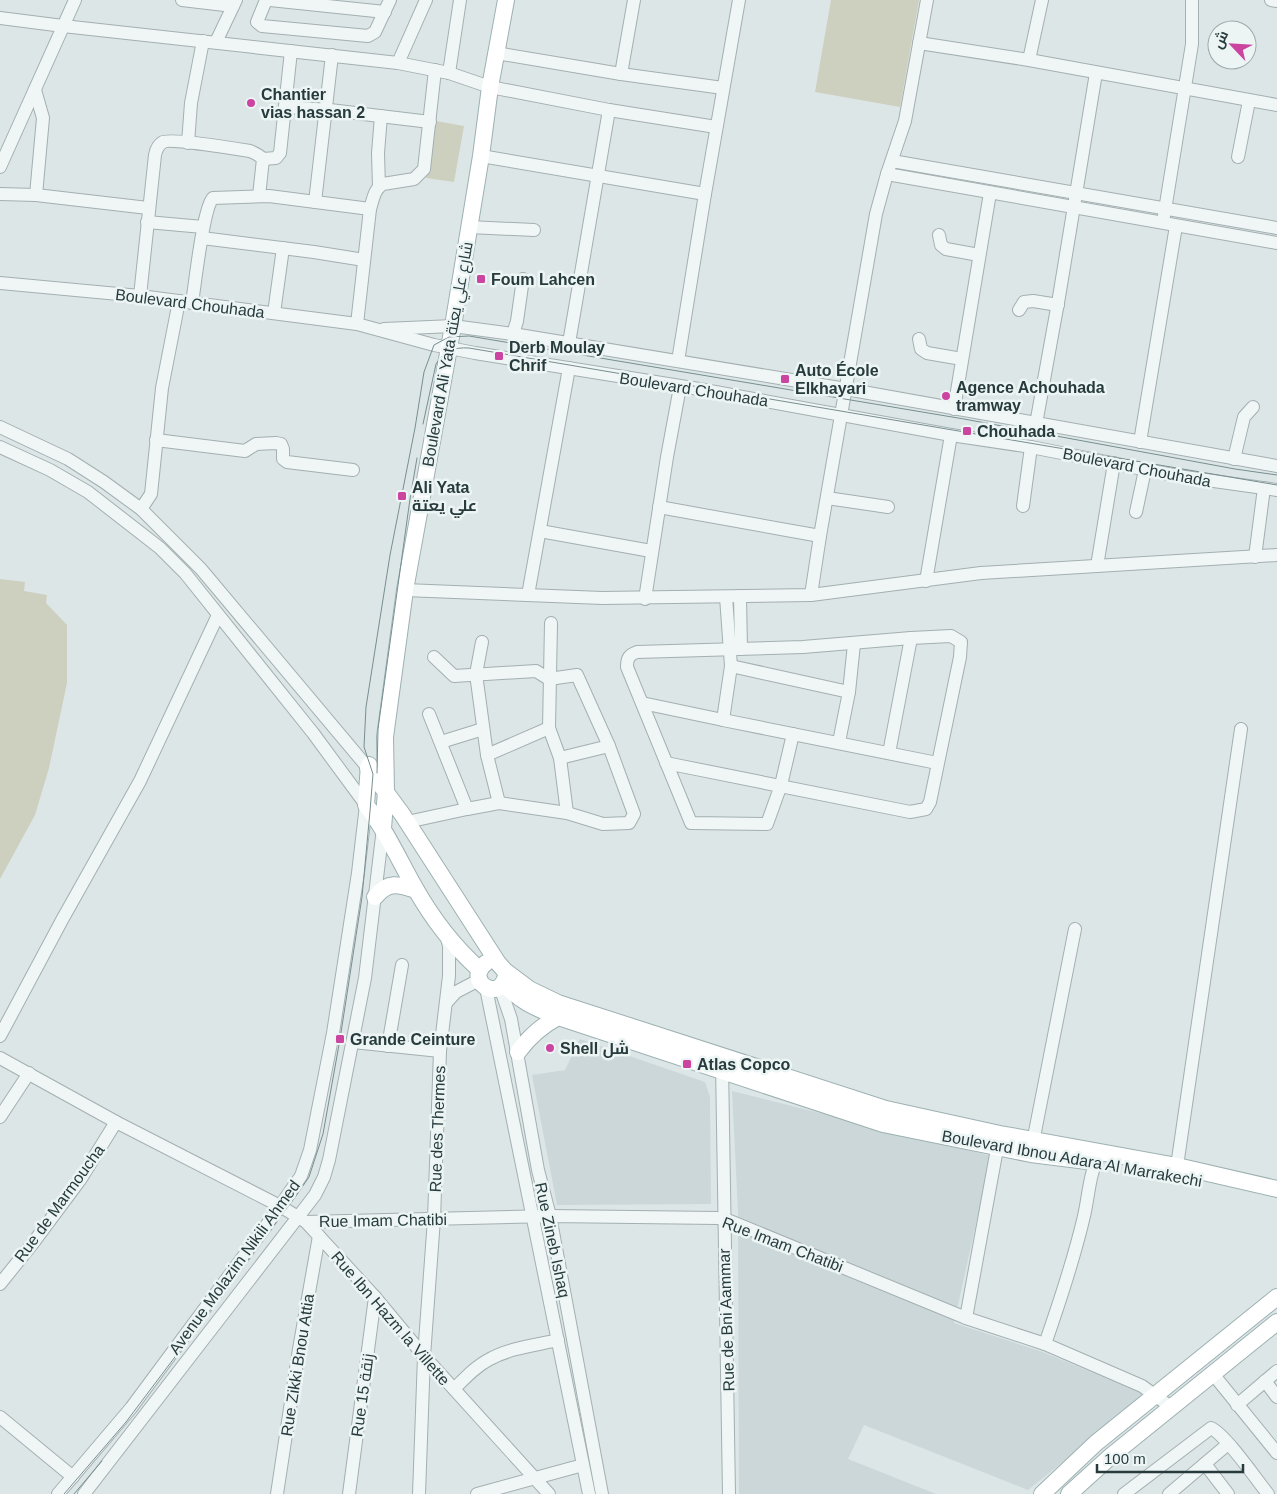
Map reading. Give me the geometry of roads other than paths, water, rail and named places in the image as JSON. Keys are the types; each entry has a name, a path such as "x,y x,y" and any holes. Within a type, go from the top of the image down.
{"main road":[{"name":"Boulevard Ali Yata شارع علي يعتة","path":"386,792 385,737 405,590 453,326 481,156 490,87 506,0"},
{"name":"Boulevard Ali Yata شارع علي يعتة","path":"368,768 385,737"},
{"name":"Boulevard Ibnou Adara Al Marrakechi","path":"368,768 407,822 493,977 529,989 558,1003 722,1064"},
{"name":"Avenue Molazim Nikili Ahmed","path":"366,805 368,768"},
{"name":"Avenue Molazim Nikili Ahmed","path":"383,828 386,792"},
{"name":"Boulevard Ibnou Adara Al Marrakechi","path":"366,805 383,828 416,890 446,934 466,958 493,977 516,997 531,1006 558,1017 722,1064 787,1085 886,1109 999,1141 1032,1148 1177,1170 1277,1189"},
{"path":"375,898 380,891 392,885 416,890"},
{"path":"518,1052 526,1040 540,1028 558,1017"},
{"name":"Boulevard Ibnou Adara Al Marrakechi","path":"1177,1170 1277,1197"},
{"path":"1042,1494 1096,1443 1277,1297"},
{"path":"1069,1494 1111,1456 1277,1322"}],"street":[{"path":"0,166 75,0"},
{"path":"182,0 235,3 210,42 191,103 188,142"},
{"path":"266,0 257,22 262,26 368,36 375,32 387,6 270,0"},
{"path":"398,63 426,0"},
{"path":"449,73 460,0"},
{"path":"621,74 634,0"},
{"path":"678,361 716,127 739,0"},
{"path":"811,596 874,224 887,174 905,121 926,0"},
{"path":"1029,60 1042,0"},
{"path":"1162,223 1192,44 1192,0"},
{"path":"1271,0 1277,1"},
{"path":"0,18 398,63 449,73 490,87 609,110 716,127"},
{"path":"919,43 1029,60 1277,105"},
{"path":"140,296 148,208 156,150 167,141 188,142 250,151 262,159 273,159 279,155 282,145 284,107 291,51"},
{"path":"496,53 621,74 723,88"},
{"path":"315,202 332,55"},
{"path":"357,324 370,209 379,187 394,181 414,179 424,169 435,70"},
{"path":"1036,424 1058,305 1096,73"},
{"path":"35,90 43,118 36,195"},
{"path":"1238,157 1249,101"},
{"path":"284,107 430,122"},
{"path":"569,343 609,110"},
{"path":"379,187 378,153 381,116"},
{"path":"481,156 705,194"},
{"path":"259,196 262,159"},
{"path":"892,161 1277,228"},
{"path":"887,174 1277,243"},
{"path":"954,409 990,193"},
{"path":"0,194 36,195 148,208"},
{"path":"192,303 203,232 212,198 259,196 370,209"},
{"path":"147,222 283,248 364,260"},
{"path":"469,226 534,230"},
{"path":"1140,442 1176,226"},
{"path":"939,235 941,246 946,249 979,255"},
{"path":"274,313 283,248"},
{"path":"513,334 517,321 522,279"},
{"name":"Boulevard Chouhada","path":"0,283 140,296 357,324 449,348 699,389 951,435 1031,446 1145,470 1271,489"},
{"path":"141,509 151,494 162,388 179,301"},
{"path":"1019,310 1024,302 1033,301 1058,305"},
{"name":"Boulevard Chouhada","path":"379,329 453,326 513,334 846,389 1277,466"},
{"path":"919,339 921,349 927,353 962,359"},
{"path":"528,595 569,368"},
{"path":"645,598 658,507 680,387"},
{"path":"1234,458 1244,417 1253,407"},
{"path":"0,427 68,459 141,509 200,569 368,768"},
{"path":"926,581 951,435"},
{"path":"156,440 245,452 256,444 276,443 281,444 283,459 287,462 354,470"},
{"path":"1023,506 1031,446"},
{"path":"0,447 50,470 94,496 160,548 185,573 313,733 366,805"},
{"path":"1096,566 1114,463"},
{"path":"1136,512 1145,470"},
{"path":"94,496 104,482"},
{"path":"1255,557 1271,489"},
{"path":"827,498 888,507"},
{"path":"658,507 820,536"},
{"path":"540,531 651,551"},
{"path":"405,590 645,598 683,596 811,596 981,573 1277,555"},
{"path":"723,720 731,666 736,649 740,596"},
{"path":"726,597 736,649"},
{"path":"0,1036 58,927 140,781 218,615"},
{"path":"552,623 549,728 560,758 567,813"},
{"path":"666,763 781,785 910,812 926,809 930,802 960,657 960,642 951,636 911,638 854,644 637,652 627,659 627,667 666,763 691,822 767,824 781,785 793,734"},
{"path":"889,753 911,638"},
{"path":"482,642 476,674 487,755 499,803"},
{"path":"839,742 849,692 854,644"},
{"path":"407,822 467,808 499,803 567,813 603,824 630,823 634,814 609,746 577,674 550,679 536,671 454,676 434,657"},
{"path":"731,666 849,692"},
{"path":"642,704 937,763"},
{"path":"428,714 467,808"},
{"path":"441,742 483,728"},
{"path":"487,755 549,728"},
{"path":"1177,1170 1241,729"},
{"path":"560,758 609,746"},
{"name":"Avenue Molazim Nikili Ahmed","path":"58,1494 130,1408 280,1206 300,1176 310,1150 333,1033 358,874 366,805"},
{"name":"Avenue Molazim Nikili Ahmed","path":"90,1492 302,1219 324,1177 365,978 383,828"},
{"path":"1032,1148 1075,929"},
{"name":"Rue des Thermes","path":"419,1494 424,1356 434,1219 440,1051 449,956 446,934"},
{"path":"388,1046 402,965"},
{"path":"446,1003 456,992 493,977"},
{"name":"Rue Zineb Ishaq","path":"493,977 507,1005 518,1052 538,1170 550,1216 602,1494"},
{"name":"Rue Zineb Ishaq","path":"493,977 532,1217 589,1494"},
{"path":"353,1042 440,1051"},
{"name":"Rue Ibn Hazm la Villette","path":"0,1058 116,1122 302,1219 375,1297 424,1356 549,1494"},
{"name":"Rue de Bni Aammar","path":"722,1064 729,1494"},
{"path":"0,1117 29,1073"},
{"name":"Rue de Marmoucha","path":"0,1284 80,1180 116,1122"},
{"path":"966,1318 999,1141"},
{"path":"1046,1344 1066,1284 1098,1158"},
{"name":"Rue Imam Chatibi","path":"302,1219 434,1219 550,1216 718,1218 812,1254 966,1318 1046,1344 1142,1386 1172,1407"},
{"name":"Rue Zikki Bnou Attia","path":"277,1494 299,1349 319,1236"},
{"name":"Rue 15 زنقة","path":"349,1494 375,1297"},
{"path":"454,1389 471,1372 489,1359 504,1353 558,1340"},
{"path":"1237,1405 1277,1371"},
{"path":"1213,1374 1277,1453"},
{"path":"1265,1381 1277,1397"},
{"path":"0,1417 73,1477"},
{"path":"1124,1494 1209,1428 1217,1431 1268,1494"},
{"path":"1169,1494 1228,1444"},
{"path":"1205,1464 1228,1494"},
{"path":"477,1494 583,1465"}],"tram line":[{"path":"64,1494 126,1422 296,1196 309,1177 323,1134 362,897 373,774 364,747 366,707 390,555 424,372 434,345 449,337 469,336 964,419 1277,475"},
{"path":"423,424 436,364 442,356 450,351 459,348 469,348 1277,485"},
{"path":"377,773 378,729 417,458"},
{"path":"74,1494 102,1461"}],"place":[{"name":"Chantier vias hassan 2","path":"251,103"},
{"name":"Foum Lahcen","path":"481,279"},
{"name":"Derb Moulay Chrif","path":"499,356"},
{"name":"Auto École Elkhayari","path":"785,379"},
{"name":"Agence Achouhada tramway","path":"946,396"},
{"name":"Chouhada","path":"967,431"},
{"name":"Ali Yata علي يعتة","path":"402,496"},
{"name":"Grande Ceinture","path":"340,1039"},
{"name":"Shell شل","path":"550,1048"},
{"name":"Atlas Copco","path":"687,1064"}]}
